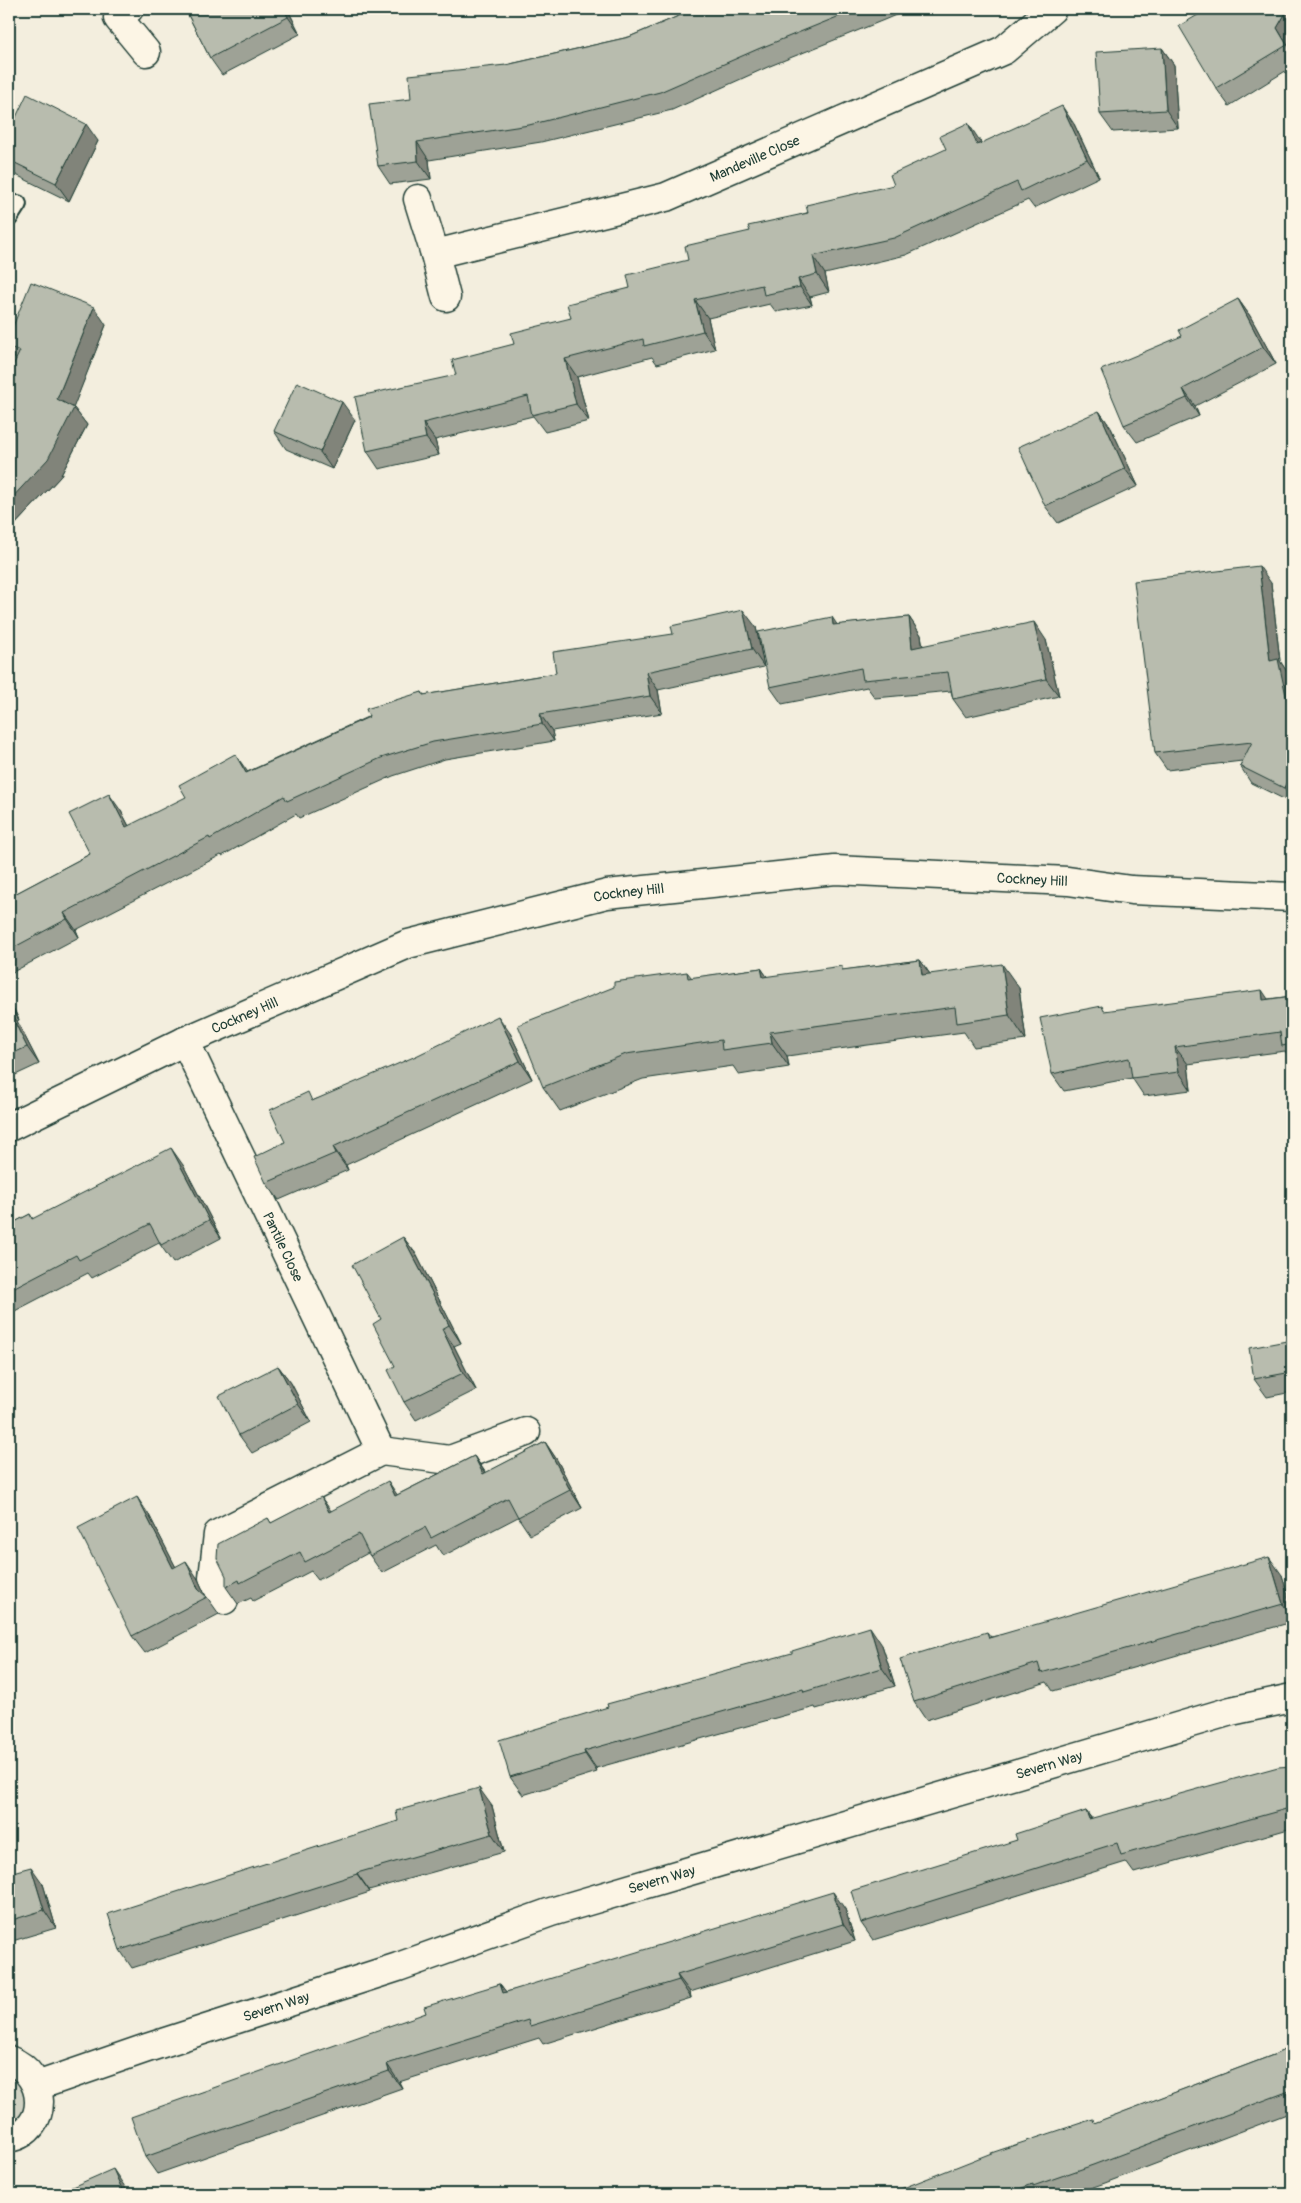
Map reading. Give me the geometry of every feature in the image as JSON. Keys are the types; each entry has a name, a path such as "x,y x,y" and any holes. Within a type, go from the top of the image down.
{"street":[{"name":"Mandeville Close","path":"435,254 666,196 1004,50 1052,9"},
{"path":"120,12 146,52"},
{"path":"418,199 446,297"},
{"name":"Cockney Hill","path":"9,1127 185,1041 408,944 607,894 835,870 1068,881 1131,890 1292,897"},
{"name":"Pantile Close","path":"185,1041 381,1452"},
{"path":"224,1600 213,1578 218,1534 381,1452 450,1460 526,1432"},
{"name":"Severn Way","path":"37,2086 147,2048 398,1967 551,1912 1230,1711 1292,1698"},
{"path":"9,2060 22,2066 31,2075 37,2086 40,2098 38,2111 32,2122 24,2131 9,2138"}],"lane":[{"path":"9,218 18,204"}],"shaded area":[{"path":"9,2077 24,2092 26,2102 22,2115 9,2127"}],"building":[{"path":"185,9 284,9 288,17 210,58"},
{"path":"695,9 857,9 758,49 660,92 529,125 417,142 418,161 378,166 369,104 411,99 409,75 506,65 629,37"},
{"path":"1208,9 1288,9 1277,28 1287,45 1216,88 1179,26"},
{"path":"1162,48 1166,110 1100,114 1096,52"},
{"path":"27,94 86,124 56,183 9,160 9,132"},
{"path":"1062,106 1087,159 1021,191 1017,182 894,238 813,256 817,274 798,279 800,287 764,295 762,285 695,300 703,331 644,346 643,339 565,359 576,404 532,415 528,396 423,423 426,438 367,451 355,397 456,375 452,360 514,344 511,333 571,318 567,304 630,288 627,275 688,260 685,246 750,231 748,226 808,213 806,205 894,185 890,175 946,149 940,136 968,123 977,145"},
{"path":"31,282 94,307 57,399 74,408 48,459 9,501 9,374 20,351 9,347 9,336"},
{"path":"1238,299 1263,347 1183,389 1187,398 1124,425 1101,370 1182,336 1179,330"},
{"path":"297,382 342,402 320,452 274,431"},
{"path":"1099,411 1125,469 1045,506 1018,447"},
{"path":"1259,566 1270,661 1278,659 1292,723 1292,770 1284,788 1240,766 1252,742 1155,753 1134,581"},
{"path":"743,610 752,649 646,672 650,696 540,714 542,724 433,742 381,758 287,801 284,796 210,839 209,837 64,913 67,919 9,950 9,897 90,854 69,814 109,794 126,827 186,797 179,785 235,754 246,773 369,717 366,709 422,692 423,695 556,673 553,652 673,634 671,626"},
{"path":"832,617 833,625 909,617 912,648 1034,622 1046,679 953,699 948,672 863,680 861,668 770,687 758,632"},
{"path":"920,960 922,975 1002,964 1009,1015 957,1023 955,1007 770,1032 772,1043 722,1050 721,1040 626,1054 543,1087 518,1025 614,987 614,982 687,972 688,978 761,968 763,977 842,966 842,970"},
{"path":"1262,990 1263,1000 1292,996 1292,1044 1282,1046 1280,1032 1175,1047 1179,1072 1132,1078 1129,1058 1052,1074 1040,1018 1102,1006 1104,1011"},
{"path":"9,1011 27,1047 9,1055"},
{"path":"498,1016 520,1061 333,1147 336,1153 266,1183 254,1157 285,1142 270,1110 308,1092 312,1101 416,1056"},
{"path":"171,1148 209,1220 161,1245 150,1224 79,1260 76,1255 9,1290 9,1225 30,1214 32,1219"},
{"path":"403,1237 449,1325 442,1329 463,1373 404,1402 388,1370 395,1366 373,1324 381,1319 352,1265"},
{"path":"1292,1340 1292,1372 1254,1379 1249,1348"},
{"path":"278,1366 298,1404 239,1435 219,1396"},
{"path":"545,1442 570,1490 518,1517 508,1498 431,1538 425,1527 370,1556 359,1534 305,1562 300,1552 240,1583 239,1580 226,1587 226,1576 217,1558 218,1544 268,1518 271,1523 321,1497 329,1512 388,1481 395,1496 474,1456 483,1474"},
{"path":"137,1497 173,1568 186,1561 198,1589 207,1597 132,1636 78,1528"},
{"path":"1269,1557 1283,1604 1041,1673 1038,1663 914,1702 900,1659 987,1632 989,1638"},
{"path":"870,1627 882,1668 804,1692 803,1689 584,1751 585,1754 510,1777 499,1740 608,1707 607,1704 792,1653 792,1651"},
{"path":"1292,1766 1292,1809 1286,1809 1121,1855 1117,1843 861,1923 851,1891 1017,1840 1015,1834 1086,1811 1089,1819 1278,1767"},
{"path":"479,1788 492,1834 357,1873 120,1950 108,1914 398,1821 396,1811"},
{"path":"31,1867 44,1910 9,1921 9,1873"},
{"path":"833,1892 843,1924 677,1975 679,1980 530,2026 528,2020 387,2064 389,2071 145,2157 131,2117 426,2013 424,2007 500,1984 503,1993"},
{"path":"1292,2046 1292,2090 1093,2165 1005,2194 888,2194 994,2152 1093,2119 1094,2123 1276,2054"},
{"path":"113,2169 124,2194 56,2194"}]}
